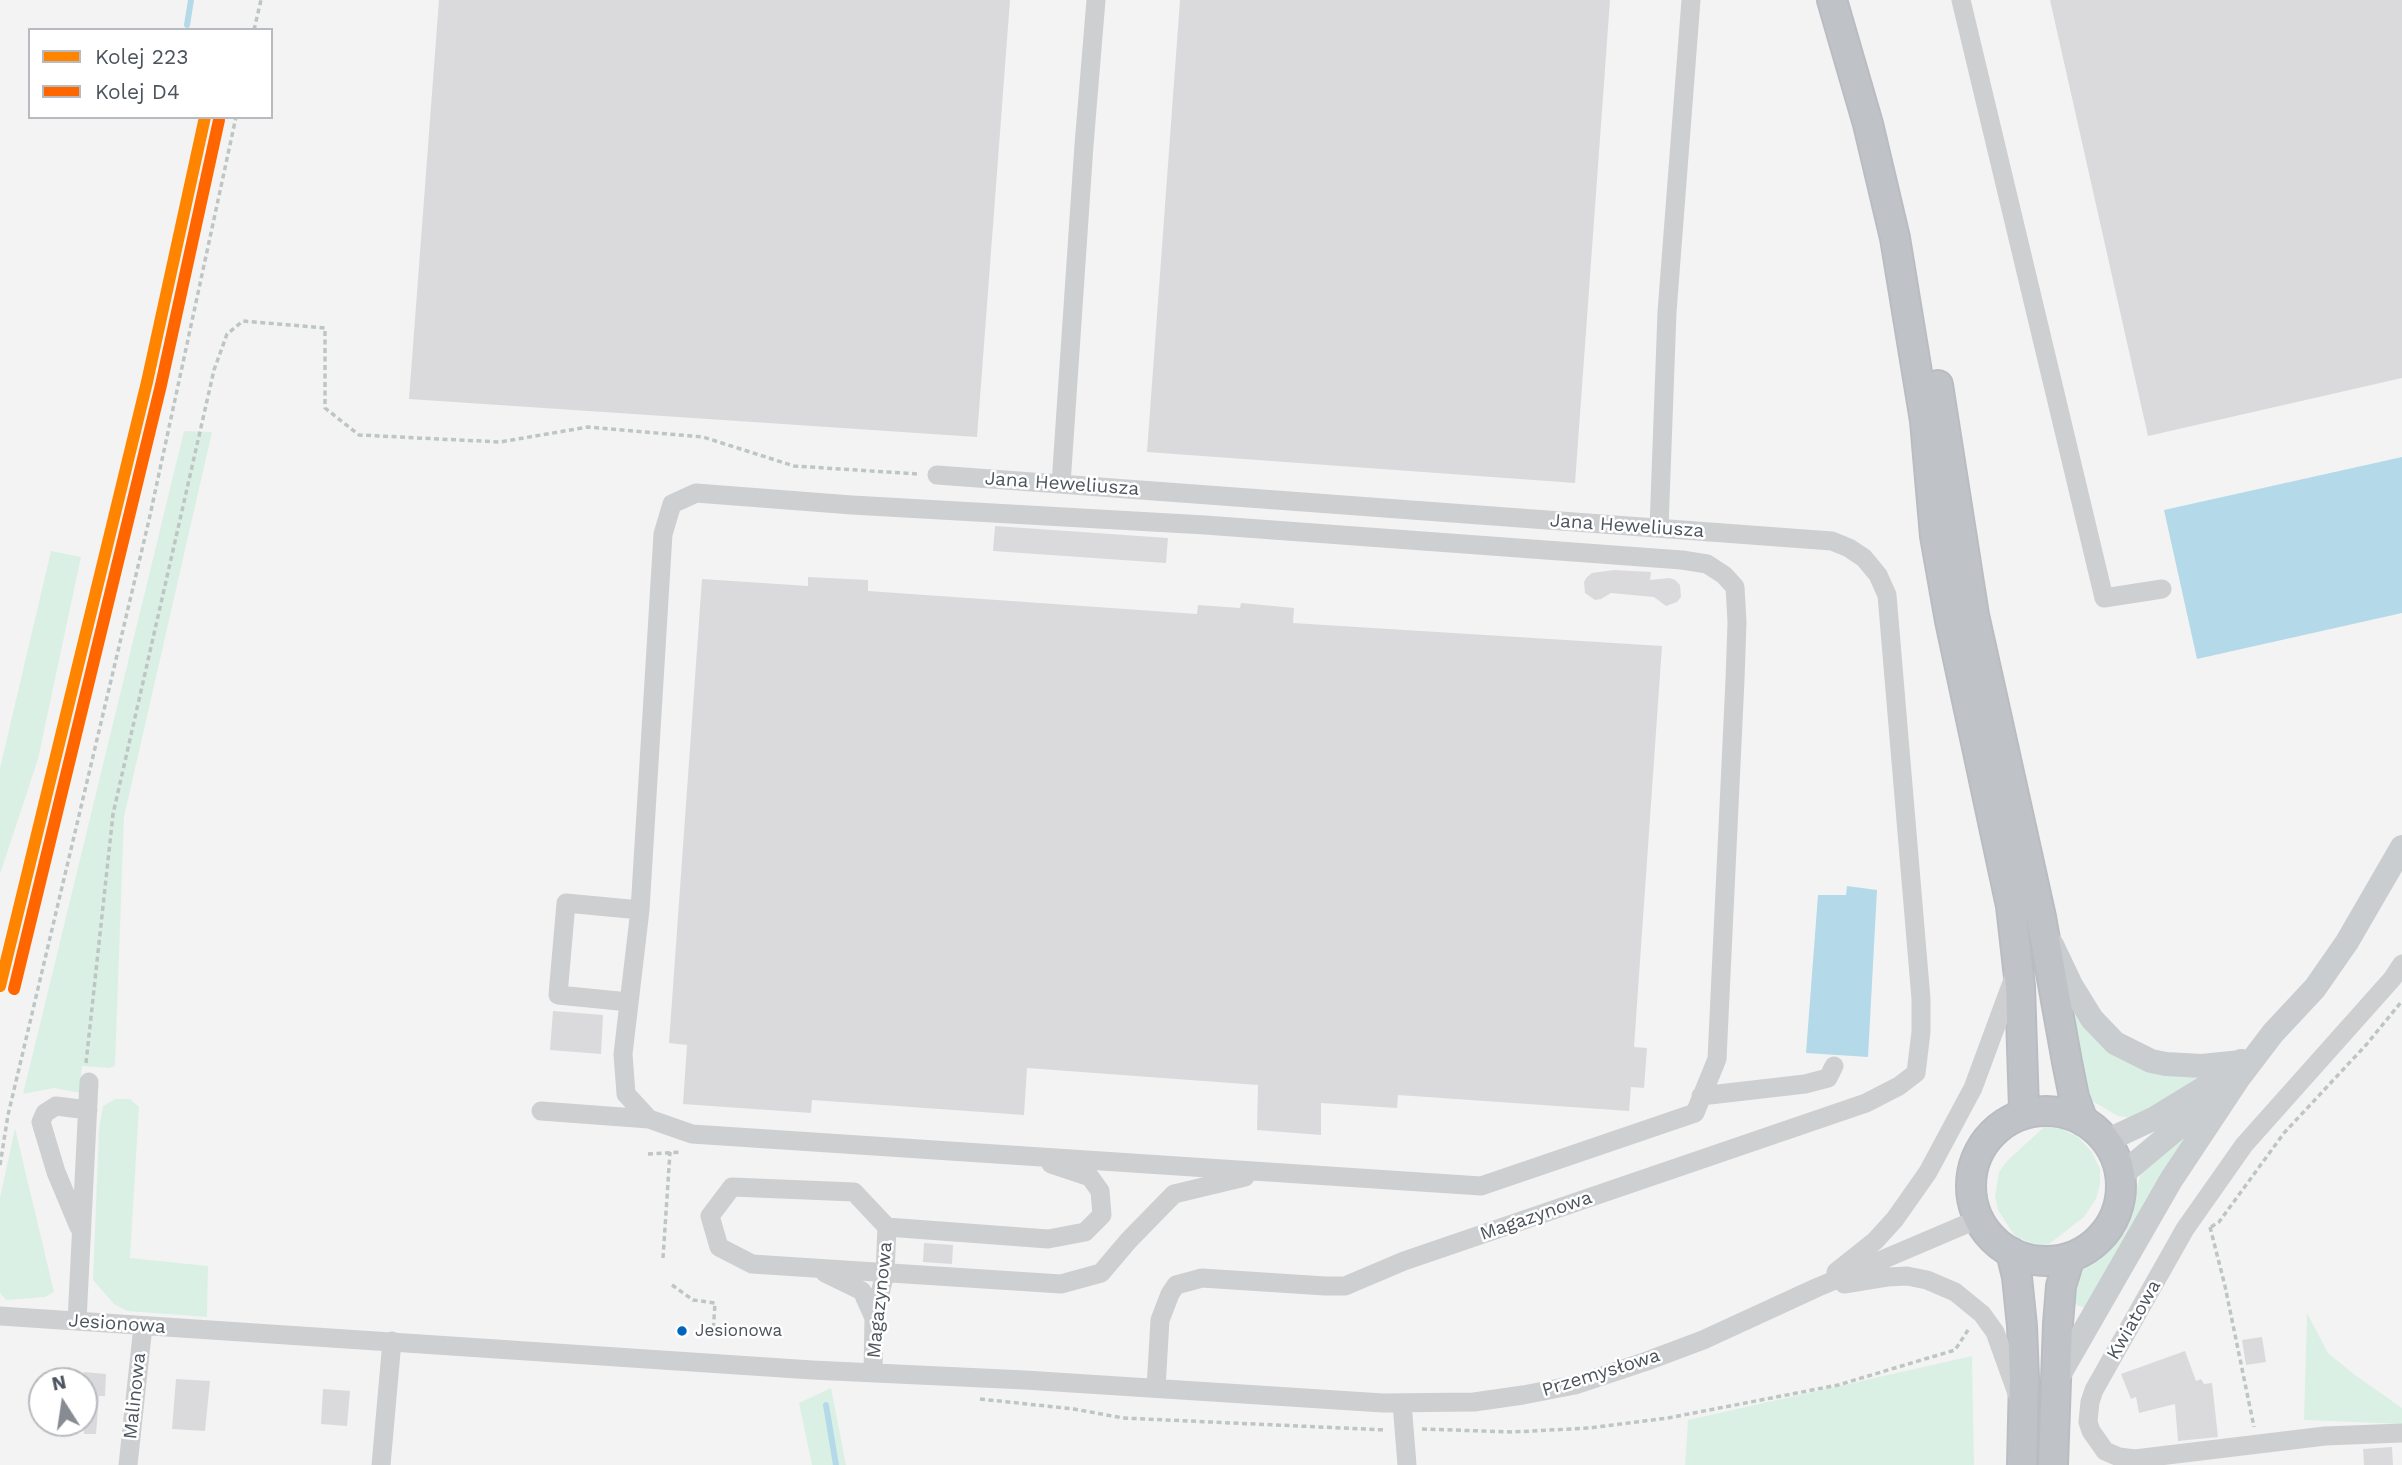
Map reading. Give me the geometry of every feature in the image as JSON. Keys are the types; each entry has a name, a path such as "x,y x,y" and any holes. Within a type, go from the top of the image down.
{"highway":[{"path":"1832,0 1868,124 1895,238 1925,421 1935,536 1952,632 2011,906 2018,968 2024,1108 2018,1116"},
{"path":"1895,238 1911,279 1937,375 1974,615 2041,917 2074,1097 2083,1121"},
{"path":"2035,1112 2067,1114 2083,1121 2106,1141 2120,1176 2120,1196 2114,1216 2103,1234 2070,1257 2050,1260 2030,1259 1998,1244 1978,1219 1972,1200 1971,1179 1976,1159 1986,1141 2000,1126 2018,1116 2035,1112"},
{"path":"2011,1252 2018,1278 2022,1326 2022,1465"},
{"path":"2053,1465 2061,1286 2070,1257"}],"main road":[{"path":"2120,1176 2239,1070 2315,988 2347,942 2402,848"},
{"path":"2041,917 2071,985 2092,1020 2115,1043 2151,1061 2239,1070"},
{"path":"2106,1141 2155,1118 2239,1070"},
{"path":"2055,1382 2171,1180 2239,1070"}],"street":[{"path":"1061,484 1096,0"},
{"path":"1659,528 1667,312 1691,0"},
{"path":"1961,0 2104,598 2162,589"},
{"name":"Jana Heweliusza","path":"937,475 1832,541 1849,548 1864,558 1878,575 1886,595 1921,999"},
{"path":"541,1111 649,1119 692,1134 1481,1186 1695,1113 1717,1059 1737,622 1735,587 1724,575 1707,564 1682,560 1205,525 696,494 672,504 663,534 640,910 623,1054 626,1094 649,1119"},
{"path":"629,1002 558,995 566,903 640,910"},
{"name":"Kwiatowa","path":"2402,964 2392,979 2244,1145 2185,1229 2103,1373 2090,1402 2088,1422 2105,1451 2119,1457 2135,1459 2325,1436 2402,1433"},
{"path":"1816,1288 1875,1241 1895,1219 1928,1172 1973,1088 2018,968"},
{"name":"Magazynowa","path":"1156,1388 1160,1320 1176,1285 1202,1278 1345,1286 1404,1261 1866,1102 1899,1086 1916,1073 1921,1032 1921,999"},
{"path":"1701,1096 1805,1084 1828,1078 1834,1066"},
{"path":"77,1321 89,1082"},
{"path":"81,1232 61,1185 41,1122 45,1113 56,1106 88,1110"},
{"path":"1024,1155 1090,1177 1100,1191 1102,1215 1085,1232 1048,1239 887,1227 855,1192 732,1187 710,1216 719,1247 752,1264 1061,1284 1101,1273 1174,1194 1222,1181 1280,1171"},
{"name":"Przemysłowa","path":"1156,1388 1402,1404 1474,1402 1575,1385 1703,1340 1978,1219"},
{"name":"Magazynowa","path":"873,1373 874,1318 885,1273 887,1227"},
{"path":"815,1268 862,1291 874,1318"},
{"path":"1816,1288 1907,1276 1927,1280 1955,1292 1982,1314 1995,1332 2022,1407"},
{"name":"Jesionowa","path":"0,1316 873,1373 1156,1388"},
{"name":"Malinowa","path":"128,1465 143,1326"},
{"path":"382,1465 393,1341"},
{"path":"1402,1404 1407,1465"}],"path":[{"path":"254,28 261,0"},
{"path":"0,1165 8,1115 149,520 236,119"},
{"path":"89,1082 85,1064 113,814 214,370 228,334 243,321 325,328 325,408 359,435 500,442 588,427 703,437 794,466 937,475"},
{"path":"2211,1227 2220,1222 2284,1133 2366,1045 2402,1001"},
{"path":"663,1258 670,1152"},
{"path":"2205,1224 2211,1227"},
{"path":"2211,1227 2258,1444"},
{"path":"672,1285 693,1300 715,1303 713,1335"},
{"path":"1417,1429 1513,1432 1589,1428 1668,1418 1825,1388 1955,1350 1975,1319"},
{"path":"970,1397 994,1402 1074,1409 1123,1418 1381,1431 1393,1429"}],"green space":[{"path":"184,431 212,432 124,817 115,1066 82,1066 80,1093 54,1088 23,1094"},
{"path":"51,551 81,557 38,759 0,874 0,768"},
{"path":"2073,1013 2084,1027 2212,1074 2131,1118 2118,1116 2090,1099 2085,1090 2081,1079"},
{"path":"115,1099 130,1099 139,1107 130,1258 208,1266 207,1317 127,1311 114,1304 93,1280 99,1128 103,1106"},
{"path":"2202,1121 2086,1309 2073,1303 2087,1260 2102,1253 2125,1233 2141,1171"},
{"path":"2044,1127 2062,1129 2078,1137 2092,1152 2100,1169 2100,1184 2096,1199 2084,1217 2049,1244 2041,1245 2014,1235 1998,1210 1995,1197 1999,1172 2007,1161"},
{"path":"15,1128 54,1292 45,1297 6,1300 0,1293 0,1198"},
{"path":"2307,1313 2328,1353 2402,1408 2402,1424 2304,1420"},
{"path":"1972,1356 1974,1465 1685,1465 1688,1420"},
{"path":"831,1388 846,1465 812,1465 799,1403"}],"water":[{"path":"2402,457 2402,613 2197,659 2164,510"},
{"path":"1847,886 1877,890 1868,1057 1806,1053 1818,895 1846,895"}],"building":[{"path":"439,0 1010,0 977,437 409,399"},
{"path":"1180,0 1610,0 1575,483 1147,452"},
{"path":"2050,0 2402,0 2402,378 2148,436"},
{"path":"995,526 1168,538 1166,563 993,551"},
{"path":"1614,570 1651,572 1650,580 1675,580 1680,585 1681,597 1677,602 1666,606 1654,597 1611,593 1595,600 1585,593 1584,582 1592,573"},
{"path":"808,577 868,580 868,591 1197,614 1198,605 1240,608 1241,603 1294,608 1293,623 1662,646 1634,1047 1647,1048 1644,1088 1631,1087 1629,1111 1398,1095 1397,1108 1321,1103 1321,1135 1257,1130 1258,1085 1027,1068 1024,1115 812,1100 811,1113 683,1104 687,1045 669,1043 702,579 808,586"},
{"path":"553,1011 603,1015 601,1054 550,1050"},
{"path":"924,1243 953,1245 952,1264 923,1262"},
{"path":"2262,1337 2266,1362 2246,1365 2242,1340"},
{"path":"2185,1351 2196,1381 2201,1379 2204,1384 2212,1383 2218,1437 2178,1441 2175,1404 2139,1413 2136,1397 2131,1399 2121,1374"},
{"path":"98,1373 106,1374 105,1396 99,1396 98,1409"},
{"path":"176,1379 210,1381 205,1431 172,1429"},
{"path":"323,1389 350,1391 347,1426 321,1424"},
{"path":"2392,1447 2393,1465 2364,1465 2363,1449"}],"waterway":[{"path":"187,25 191,0"},
{"path":"826,1405 836,1465"}],"rail line":[{"name":"223","path":"0,986 147,382 205,119"},
{"name":"D4","path":"14,989 161,385 219,120"}],"place":[{"name":"Jesionowa","path":"682,1331"}]}
